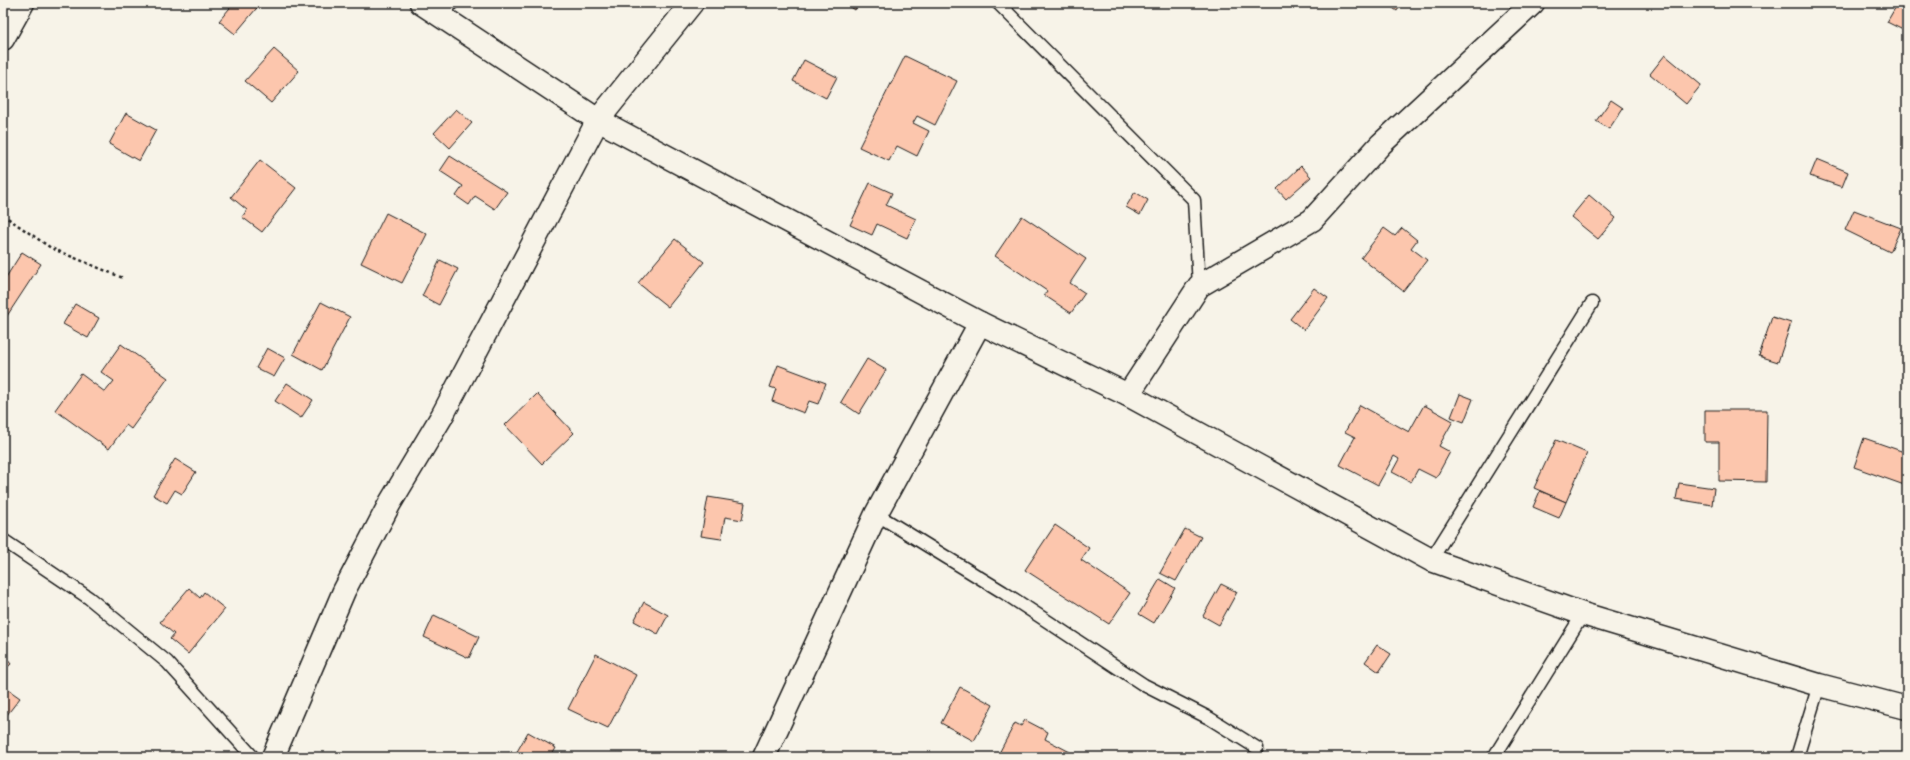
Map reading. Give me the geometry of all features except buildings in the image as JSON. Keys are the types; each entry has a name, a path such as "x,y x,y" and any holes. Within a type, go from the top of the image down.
{"street":[{"path":"3,39 23,3"},
{"path":"421,3 447,9 598,120 980,323 1128,395 1431,560 1583,614 1818,685 1907,708"},
{"path":"273,757 344,591 390,503 442,416 598,120 692,3"},
{"path":"1128,395 1199,286 1312,220 1381,144 1533,3"},
{"path":"764,757 876,514 980,323"}],"lane":[{"path":"998,3 1194,200 1199,286"},
{"path":"1431,560 1592,303"},
{"path":"876,514 1003,592 1144,685 1209,718 1257,748"},
{"path":"3,540 89,598 167,662 253,757"},
{"path":"1494,757 1583,614"},
{"path":"1797,757 1818,685"}],"path":[{"path":"3,215 51,248 123,278"}]}
